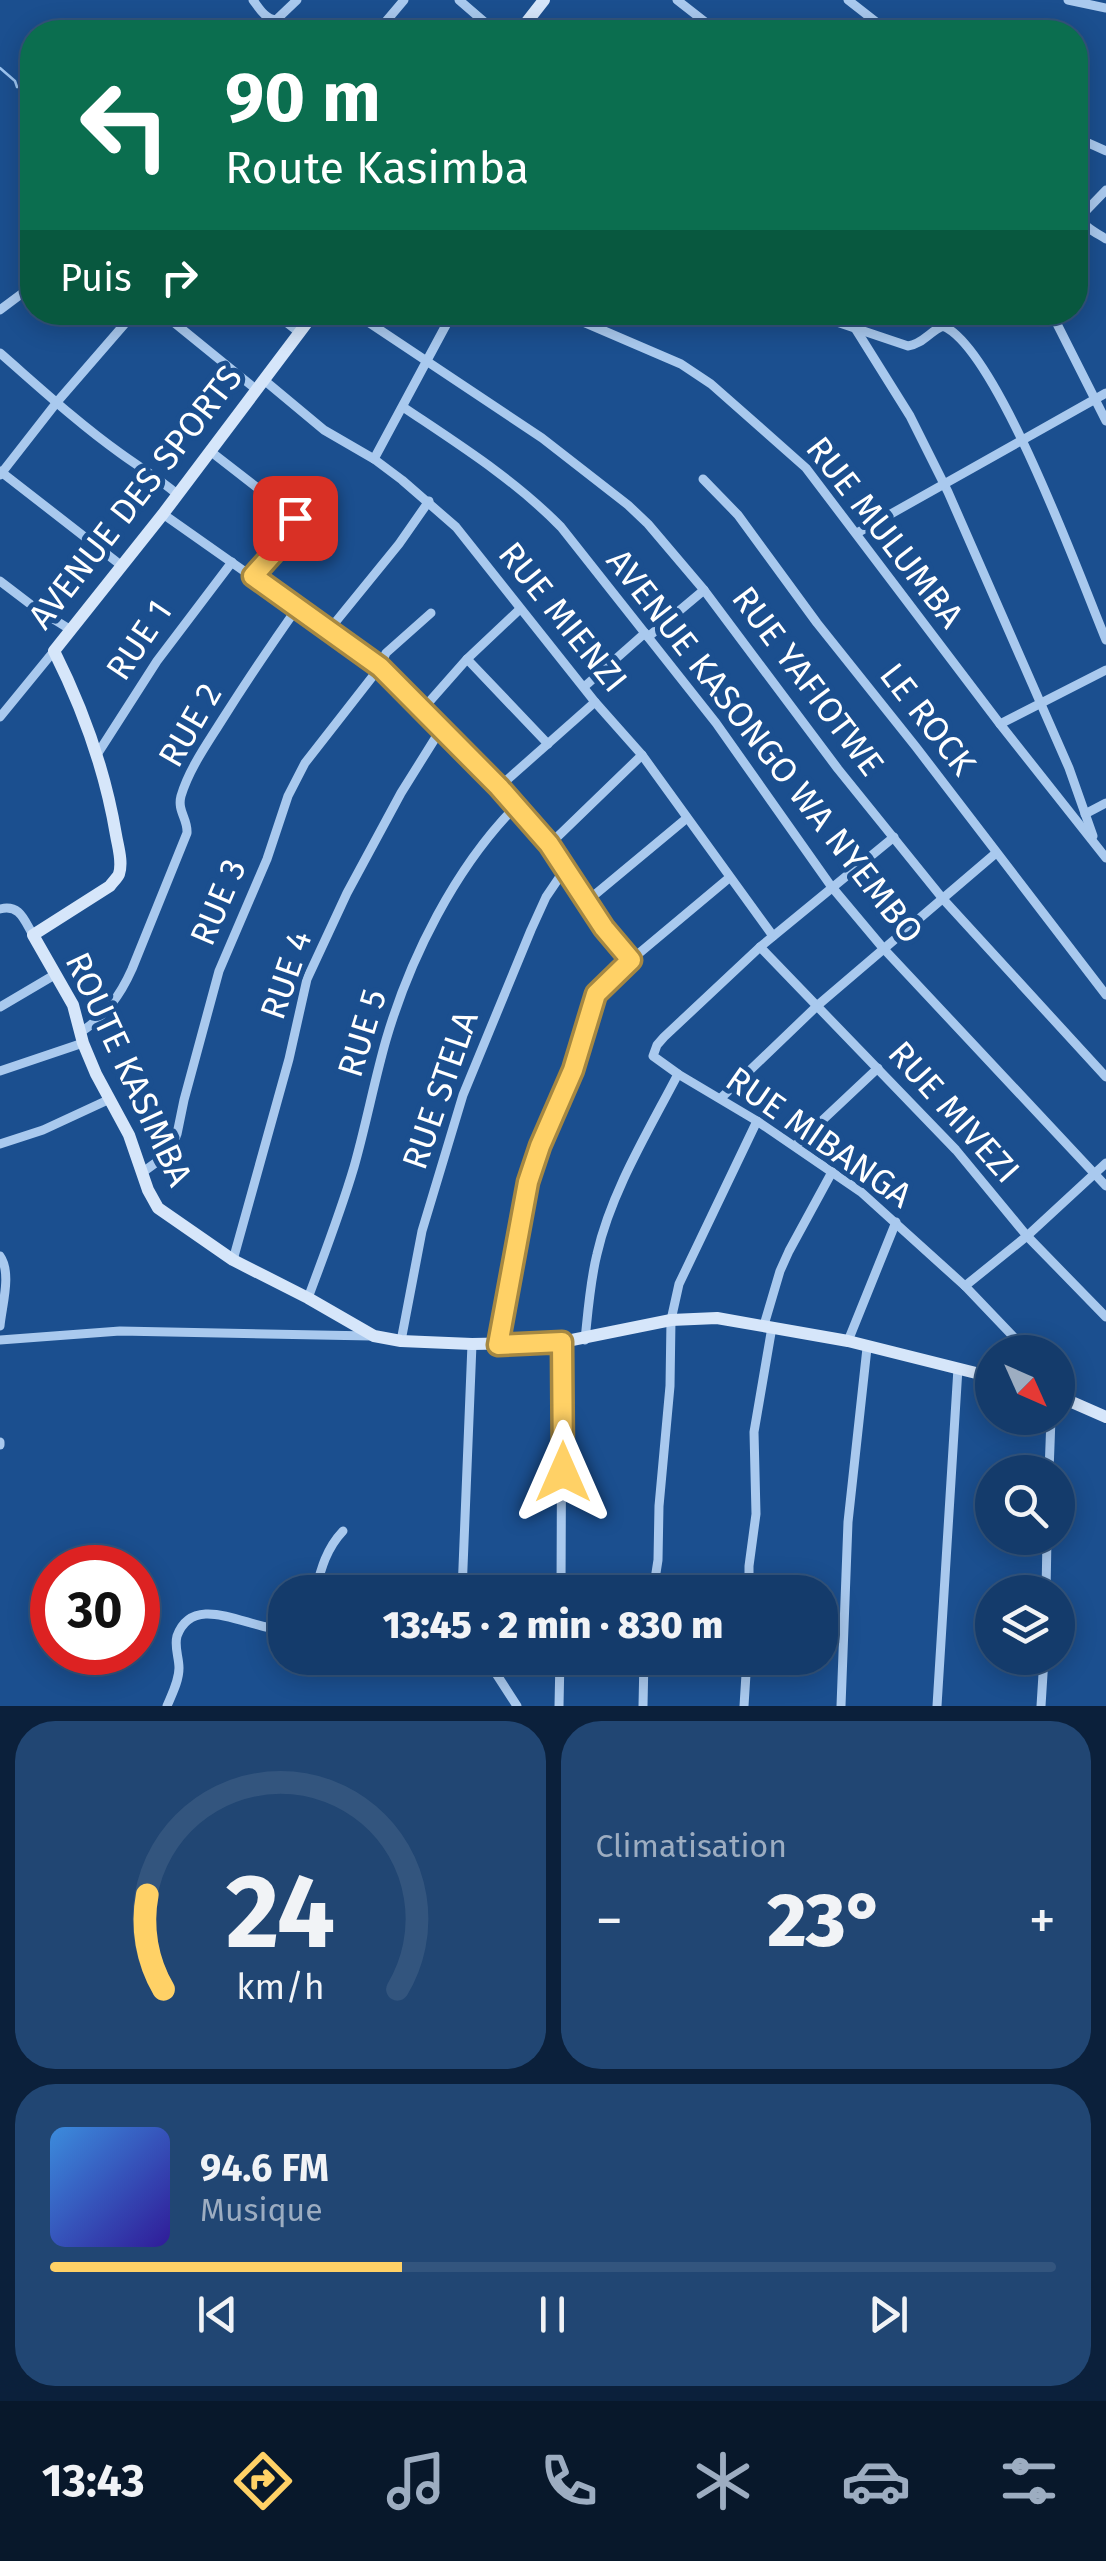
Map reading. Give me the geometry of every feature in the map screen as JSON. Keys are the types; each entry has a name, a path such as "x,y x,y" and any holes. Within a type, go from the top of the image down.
{"street":[{"path":"253,0 270,20 276,20 297,0"},
{"path":"386,20 404,0"},
{"path":"460,0 482,20"},
{"path":"528,20 544,0"},
{"path":"677,0 703,20"},
{"path":"848,0 874,20"},
{"path":"1068,0 1106,8"},
{"path":"1088,211 1106,190"},
{"path":"122,566 1,473 123,325"},
{"name":"RUE MIENZI","path":"179,325 324,430 374,459 429,501 456,528 595,702 642,754 773,936"},
{"path":"290,325 300,333"},
{"name":"AVENUE DES SPORTS","path":"1,714 163,514 305,325"},
{"name":"RUE YAFIOTWE","path":"373,325 542,438 660,536 943,899 1106,1077"},
{"path":"374,459 445,325"},
{"name":"RUE MULUMBA","path":"590,325 681,364 711,384 806,468 1106,858"},
{"path":"847,325 908,346 944,326 974,354 1021,439 1106,640"},
{"path":"1058,325 1106,421"},
{"path":"856,328 910,416 944,482 1069,768 1098,847"},
{"path":"0,354 123,456 176,494"},
{"path":"856,533 1106,393"},
{"name":"AVENUE KASONGO WA NYEMBO","path":"403,407 503,474 561,527 716,723 831,886 882,948 1106,1186"},
{"path":"210,450 298,523 253,576"},
{"name":"LE ROCK","path":"703,479 738,515 1106,995"},
{"path":"328,630 429,501"},
{"path":"163,514 380,667 499,787 549,844 586,902 631,960"},
{"name":"RUE 1","path":"98,753 157,661 232,562"},
{"path":"0,581 70,630"},
{"path":"584,687 704,590"},
{"name":"RUE 2","path":"0,1071 82,1038 122,991 187,834 180,798 193,768 297,608"},
{"path":"422,710 467,659 520,609"},
{"name":"RUE 3","path":"143,1172 172,1147 219,971 267,859 288,796 306,763 380,667 386,653 431,613"},
{"name":"RUE 1","path":"33,936 110,886 119,875 118,844 98,753 54,651"},
{"path":"467,659 548,744"},
{"path":"1000,724 1106,670"},
{"path":"499,787 595,702"},
{"name":"RUE 4","path":"234,1260 307,978 401,793 442,728"},
{"path":"549,844 642,754"},
{"path":"1085,814 1106,803"},
{"name":"RUE 5","path":"308,1298 354,1166 400,996 442,905 479,847 516,807"},
{"path":"586,902 687,818"},
{"path":"760,947 894,837"},
{"path":"721,1098 818,1004 996,853"},
{"name":"RUE STELA","path":"401,1341 422,1231 463,1095 531,930 565,869"},
{"path":"498,1345 528,1182 573,1070 596,994 730,878"},
{"name":"ROUTE KASIMBA","path":"0,909 17,909 73,1005 82,1038 129,1135 158,1208 234,1260 374,1336"},
{"name":"RUE MIVEZI","path":"760,947 956,1150 1027,1236 1106,1317"},
{"name":"RUE MIBANGA","path":"760,947 664,1036 654,1051 656,1060 757,1120 861,1192 965,1286 1012,1335"},
{"path":"0,1007 56,974"},
{"path":"795,1146 878,1068"},
{"path":"584,1340 596,1254 609,1216 678,1074"},
{"path":"0,1144 43,1130 110,1099"},
{"path":"656,1575 672,1320 679,1284 757,1120"},
{"path":"965,1286 1027,1236 1106,1163"},
{"path":"749,1575 756,1514 754,1432 768,1326 780,1272 832,1172"},
{"path":"848,1342 896,1222"},
{"path":"0,1256 6,1272 0,1326"},
{"name":"ROUTE KASIMBA","path":"0,1340 115,1331 374,1336 401,1341 498,1345 584,1340 672,1320 717,1318 848,1342 975,1372"},
{"path":"561,1575 562,1342"},
{"path":"463,1575 472,1344"},
{"path":"840,1706 848,1522 867,1348"},
{"path":"937,1706 958,1368"},
{"path":"1075,1404 1106,1418"},
{"path":"320,1575 332,1542 343,1530"},
{"path":"167,1706 179,1666 176,1638 195,1617 217,1613 268,1628"},
{"path":"497,1675 517,1706"},
{"path":"559,1706 560,1675"},
{"path":"642,1706 643,1675"},
{"path":"744,1706 745,1675"},
{"path":"1041,1706 1043,1675"}],"waterway":[{"path":"0,68 20,87"}],"route":[{"path":"295,518 296,528 253,576 380,667 499,787 549,844 604,928 631,960 596,994 573,1070 540,1146 528,1182 498,1345 562,1342 563,1472"}]}
